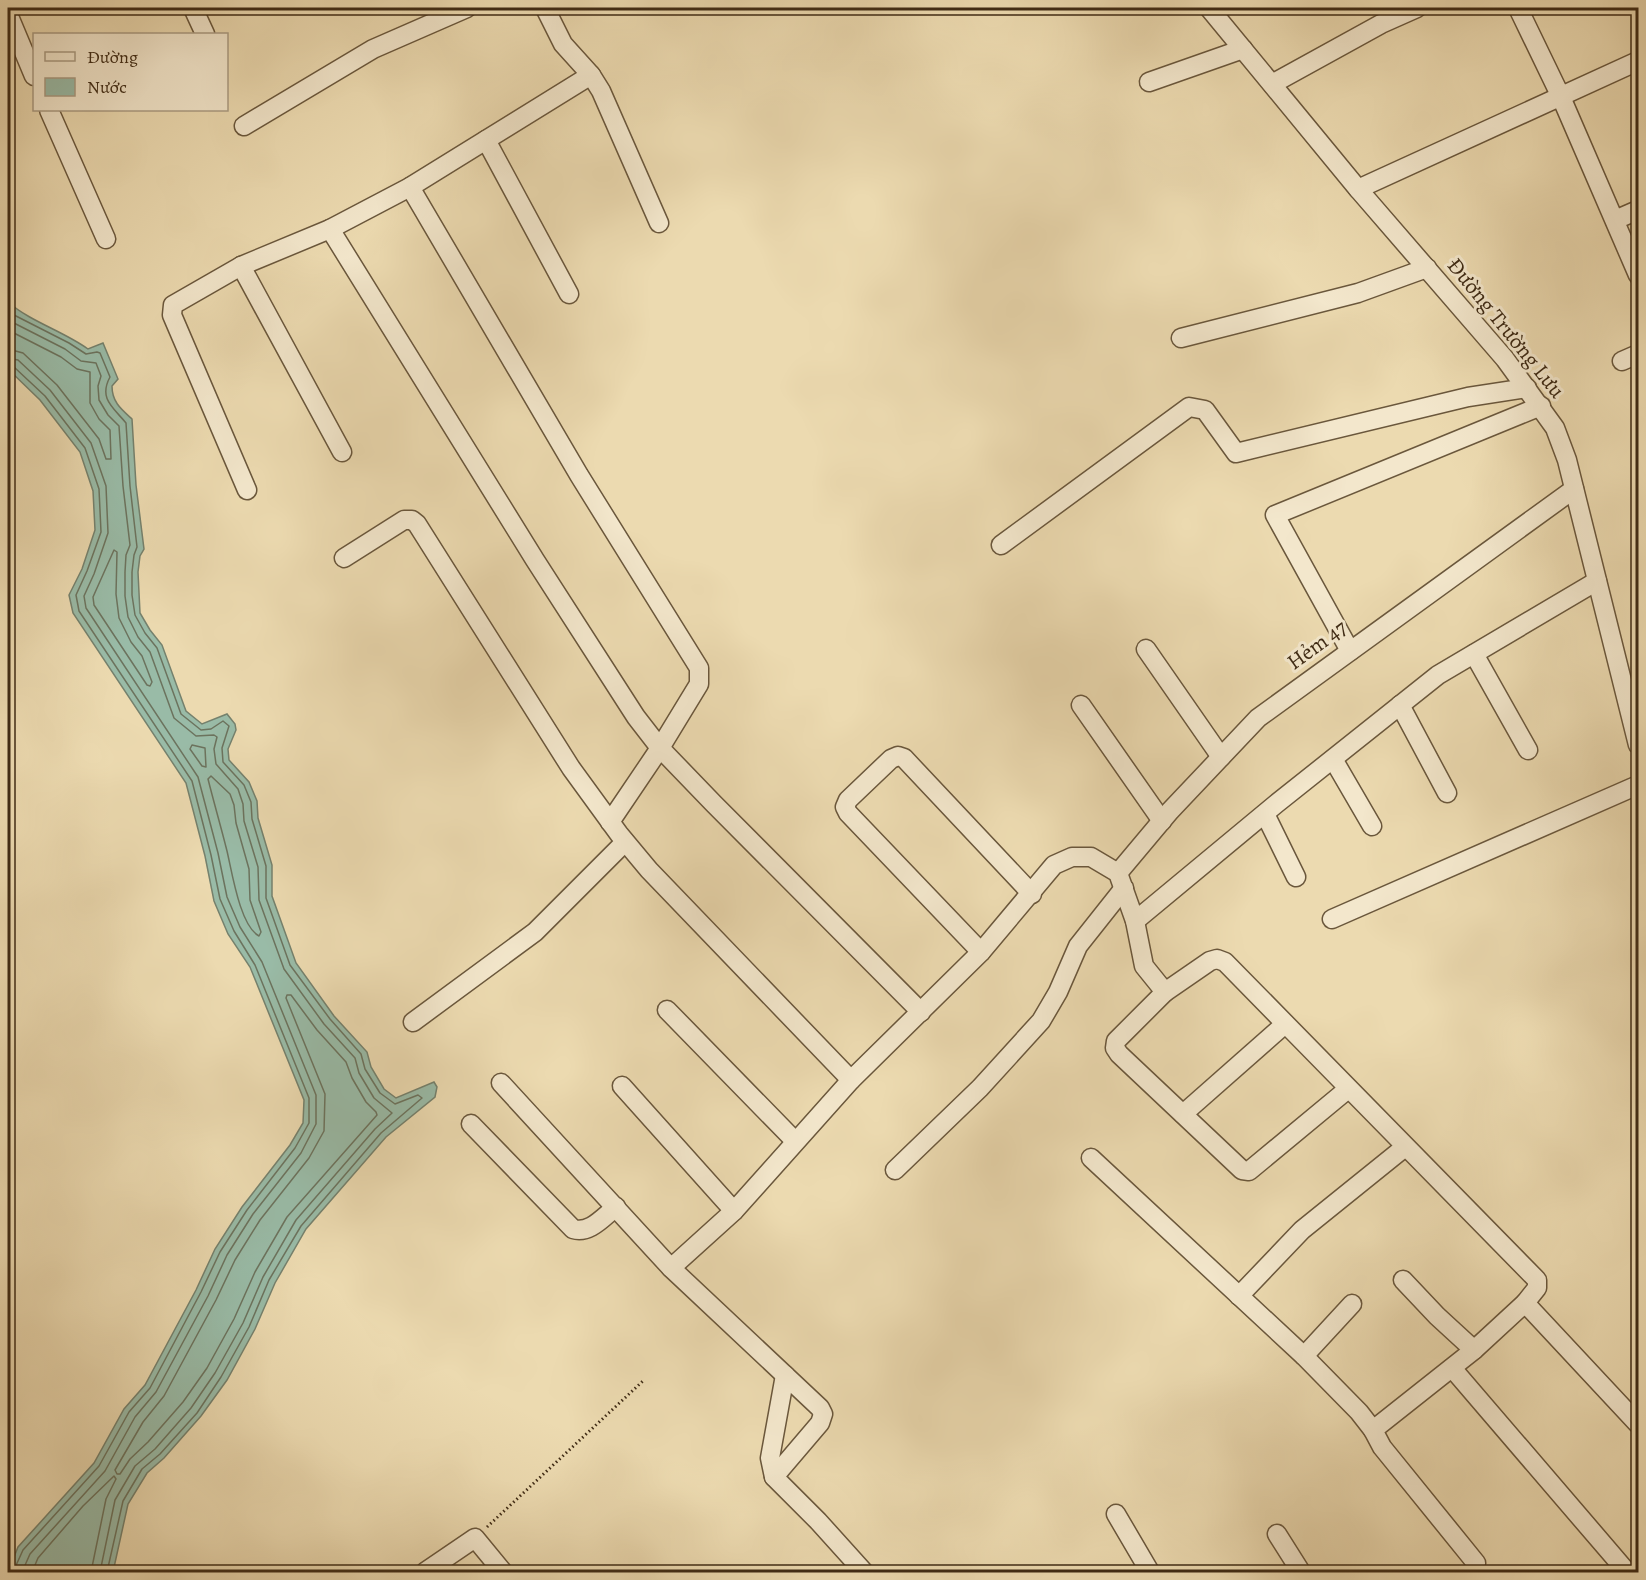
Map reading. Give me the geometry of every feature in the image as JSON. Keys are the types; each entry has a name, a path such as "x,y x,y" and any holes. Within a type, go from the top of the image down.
{"street":[{"path":"193,8 205,33"},
{"path":"244,126 373,50 467,8"},
{"path":"545,8 563,44 591,75 601,91 659,223"},
{"name":"Đường Trường Lưu","path":"1209,8 1358,189 1505,359 1541,405 1555,428 1574,489 1638,739"},
{"path":"1272,84 1378,16 1418,8"},
{"path":"1518,8 1561,97 1638,275"},
{"path":"8,14 33,74"},
{"path":"1149,82 1243,49"},
{"path":"1358,189 1638,61"},
{"path":"247,490 172,315 172,305 241,266 330,229 410,187 591,75"},
{"path":"49,111 106,239"},
{"path":"486,140 569,294"},
{"path":"410,187 579,475 699,668 699,684 660,748 610,822"},
{"path":"1615,220 1638,210"},
{"path":"330,229 528,550 636,717 660,748 714,804 921,1012"},
{"path":"241,266 342,452"},
{"path":"1181,338 1358,293 1427,268"},
{"path":"1001,545 1189,407 1205,410 1236,453 1468,397 1527,388"},
{"path":"1350,651 1275,515 1541,405"},
{"name":"Hẻm 47","path":"894,1170 980,1088 1041,1021 1058,992 1078,946 1162,821 1258,718 1574,489"},
{"path":"344,558 404,520 412,520 417,524 571,768 628,846 851,1080"},
{"path":"1135,921 1438,675 1597,581"},
{"path":"1146,648 1221,757"},
{"path":"1473,654 1528,750"},
{"path":"1081,705 1162,821"},
{"path":"1400,705 1447,793"},
{"path":"981,952 848,813 845,807 848,800 891,759 898,756 904,758 1032,894"},
{"path":"1333,759 1372,826"},
{"path":"1332,919 1638,785"},
{"path":"1264,814 1296,877"},
{"path":"413,1022 535,932 628,846"},
{"path":"671,1268 734,1211 851,1080 981,952 1054,865 1072,857 1091,857 1121,881 1135,921 1144,966 1165,992"},
{"path":"1348,1089 1249,1171 1242,1170 1119,1054 1115,1048 1116,1041 1165,992 1210,961 1217,959 1225,962 1537,1280 1537,1288 1525,1303 1474,1350 1373,1430"},
{"path":"667,1010 795,1141"},
{"path":"1184,1114 1285,1024"},
{"path":"501,1083 671,1268 820,1408 823,1414 820,1423 774,1477"},
{"path":"622,1086 734,1211"},
{"path":"471,1124 573,1229 588,1230 616,1207"},
{"path":"1239,1296 1302,1230 1405,1147"},
{"path":"1090,1158 1304,1356 1359,1413 1373,1430 1382,1447 1476,1563"},
{"path":"1403,1280 1474,1350"},
{"path":"1525,1303 1638,1424"},
{"path":"1304,1356 1352,1304"},
{"path":"1452,1368 1627,1572"},
{"path":"785,1375 770,1458 774,1477 864,1572"},
{"path":"1116,1514 1150,1572"},
{"path":"1277,1534 1301,1572"},
{"path":"425,1572 477,1541 503,1572"}],"path":[{"path":"477,1541 644,1380"}],"water":[{"path":"8,302 88,349 103,343 118,379 112,386 115,401 132,419 136,485 144,549 140,556 138,572 140,613 162,645 186,711 202,724 227,714 235,724 236,730 228,749 229,760 249,782 257,801 258,818 272,865 272,896 296,963 334,1016 367,1052 371,1067 384,1089 396,1098 434,1082 437,1087 435,1097 386,1137 306,1229 275,1283 255,1329 227,1380 201,1416 164,1458 147,1473 128,1504 113,1572 8,1572 18,1547 94,1463 124,1409 145,1385 196,1290 215,1249 242,1207 290,1145 303,1123 304,1100 250,967 228,934 214,901 186,783 73,613 69,595 82,569 95,530 93,491 80,452 40,400 8,369"}]}
